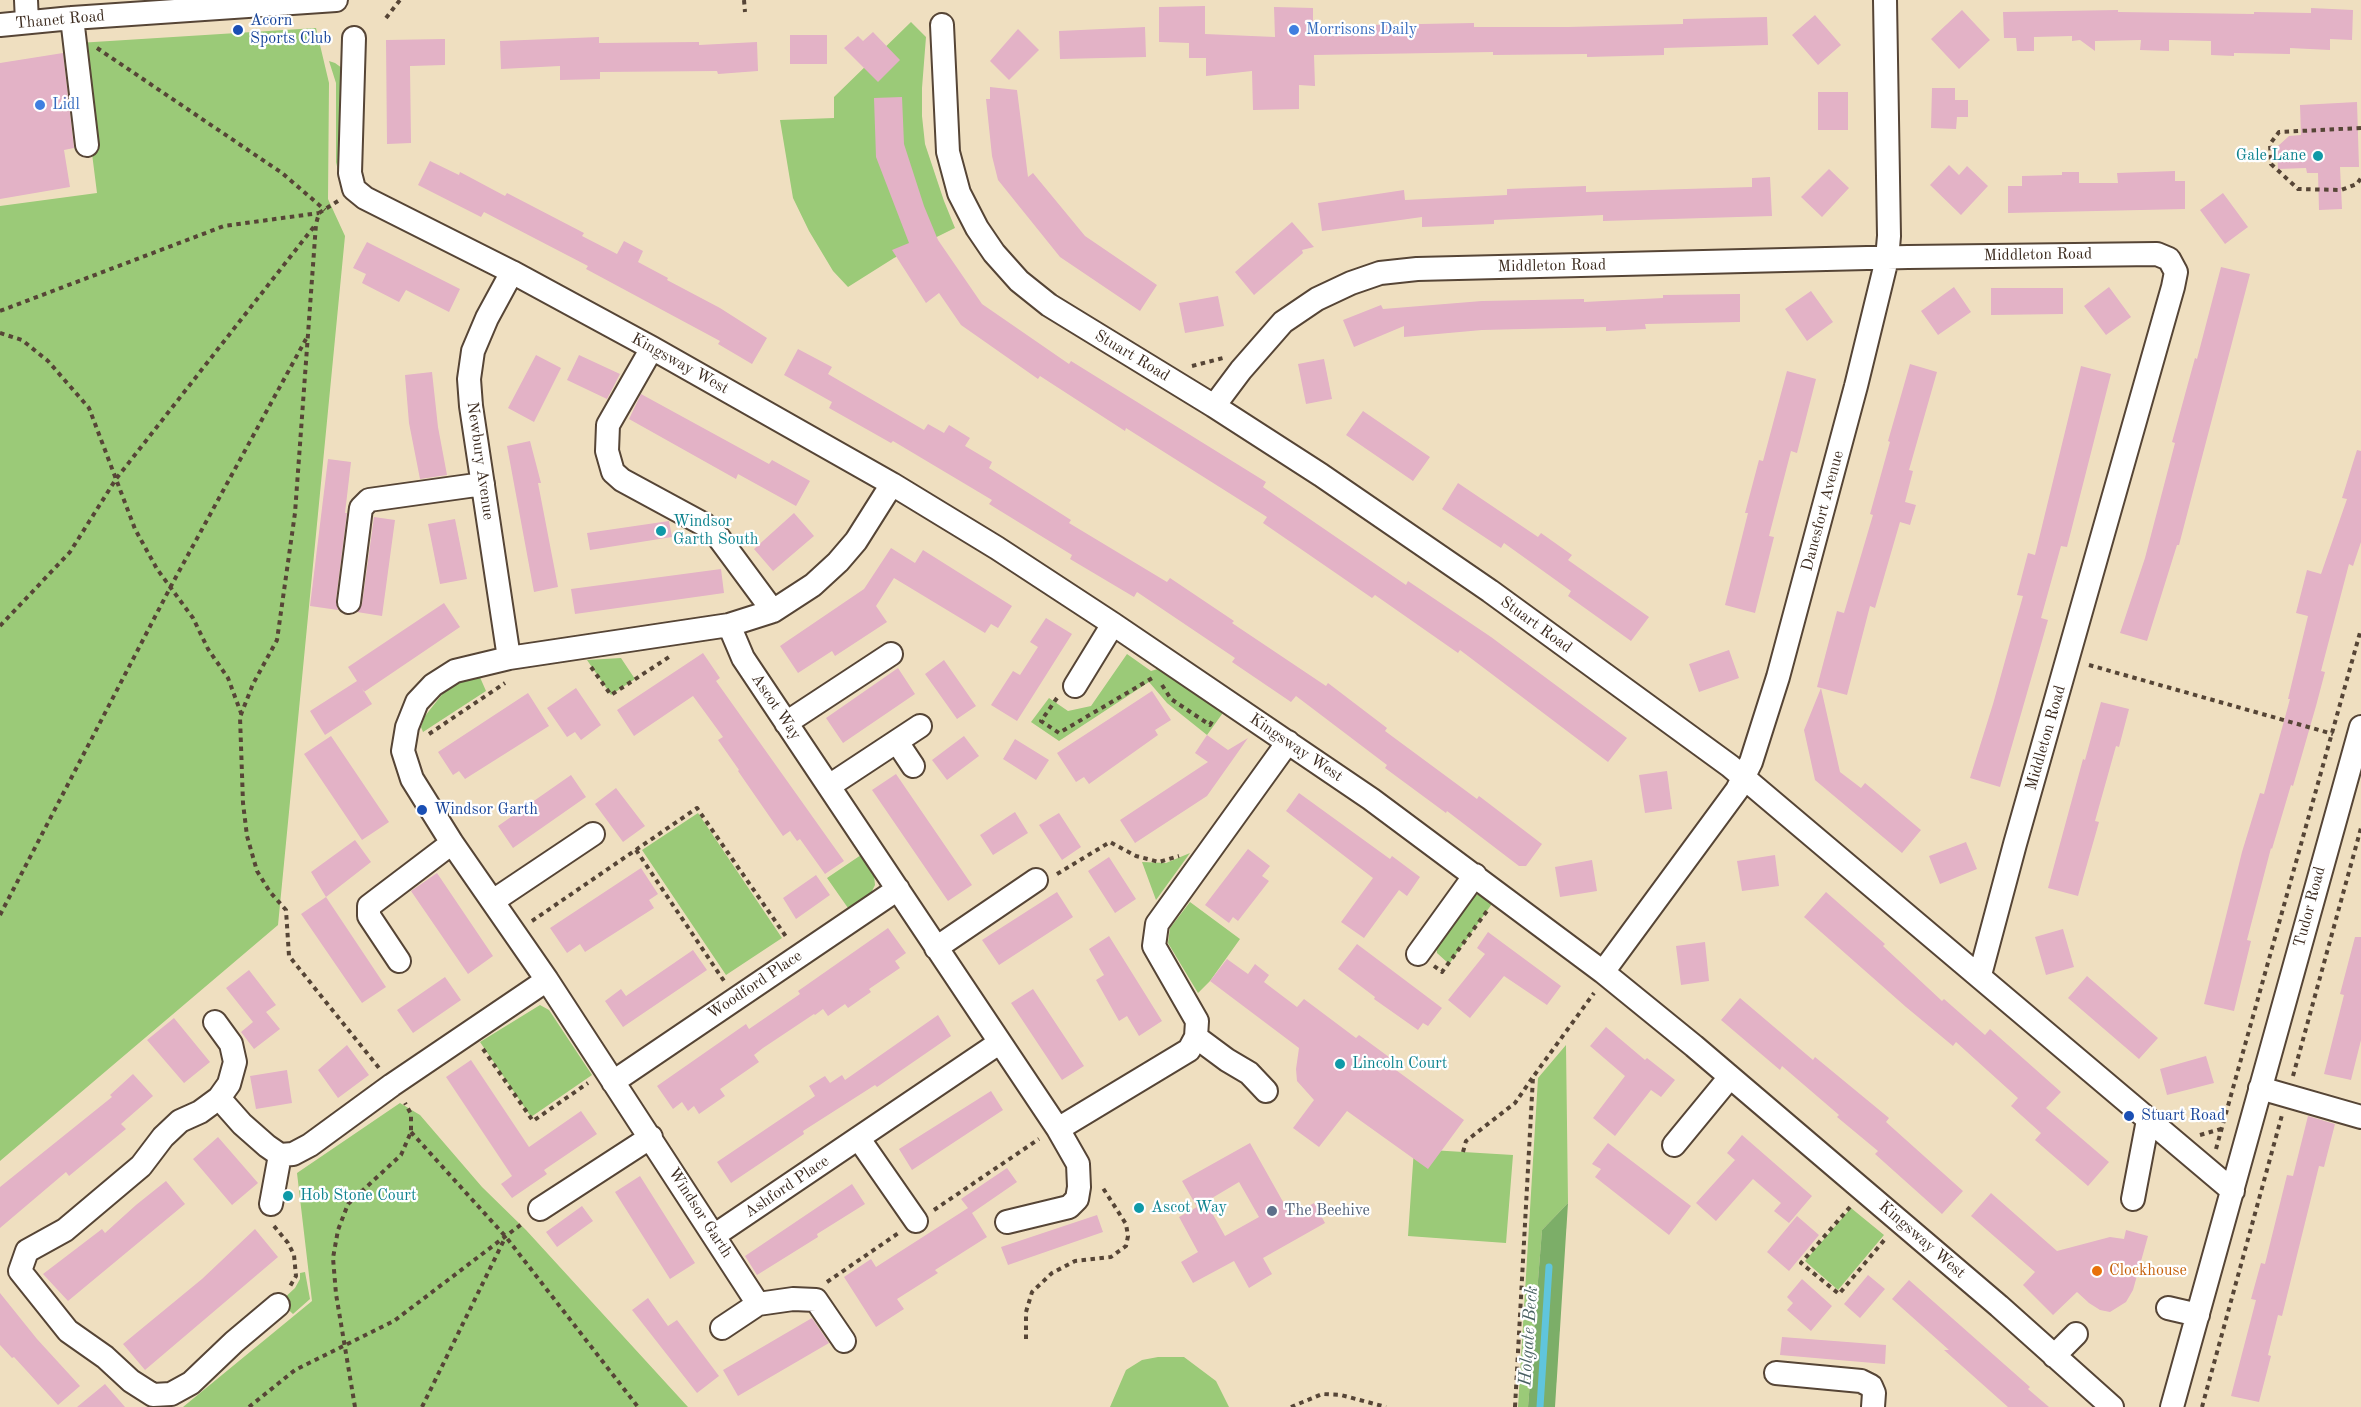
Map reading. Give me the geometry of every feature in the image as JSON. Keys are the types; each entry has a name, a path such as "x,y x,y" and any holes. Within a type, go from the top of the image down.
{"street":[{"name":"Thanet Road","path":"0,26 26,11 72,18 336,0"},
{"name":"Danesfort Avenue","path":"1604,974 1737,790 1756,749 1778,677 1856,386 1887,259 1889,236 1886,0"},
{"path":"72,18 87,145"},
{"name":"Stuart Road","path":"942,25 948,152 959,193 977,228 994,253 1019,281 1049,305 1214,406 1321,475 1490,591 1730,766 2233,1191"},
{"path":"347,49 350,173 354,189"},
{"name":"Kingsway West","path":"354,189 380,206 512,272 652,348 892,484 997,548 1288,742 1475,875 1604,974 1900,1221 2112,1407"},
{"name":"Middleton Road","path":"1214,406 1249,360 1283,322 1317,299 1380,273 1417,268 2157,254 2169,259 2176,272 2173,287 1980,975"},
{"name":"Newbury Avenue","path":"510,668 471,406 469,379 473,351 487,318 512,272"},
{"path":"652,348 608,425 607,451 613,472 622,480 705,525 719,538 773,611"},
{"path":"348,602 361,508 369,500 483,484"},
{"name":"Windsor Garth","path":"758,1304 547,980 452,843 412,779 403,751 407,727 417,702 433,685 455,671 510,668 577,649 729,625 773,611 813,585 838,562 856,541 892,484"},
{"path":"1075,686 1113,624"},
{"name":"Ascot Way","path":"729,625 743,658 1058,1129 1078,1164"},
{"path":"786,723 891,654"},
{"path":"829,786 920,726"},
{"name":"Tudor Road","path":"2172,1407 2359,734"},
{"path":"897,742 914,766"},
{"path":"1058,1129 1189,1050 1196,1037 1197,1021 1154,946 1157,924 1288,742"},
{"path":"493,901 594,834"},
{"path":"399,961 369,916 369,906 452,843"},
{"path":"1418,954 1475,875"},
{"path":"936,948 1036,880"},
{"name":"Woodford Place","path":"610,1076 735,998 897,889"},
{"path":"219,1098 242,1124 280,1155 293,1154 310,1145 393,1085 547,980"},
{"path":"215,1022 231,1044 235,1062 229,1084 219,1098 200,1112 180,1121 141,1166 65,1230 27,1251 10,1274 68,1331 105,1357 131,1381 153,1395 171,1394 191,1383 234,1342 278,1305"},
{"path":"1196,1037 1249,1072 1266,1091"},
{"name":"Ashford Place","path":"715,1235 999,1043"},
{"path":"1674,1145 1730,1077"},
{"path":"2260,1088 2361,1117"},
{"path":"2133,1198 2148,1120"},
{"path":"540,1209 651,1137"},
{"path":"859,1139 916,1221"},
{"path":"272,1204 280,1155"},
{"path":"1007,1222 1069,1207 1077,1199 1078,1164"},
{"path":"722,1328 758,1304 793,1299 816,1300 844,1341"},
{"path":"2168,1308 2198,1315"},
{"path":"2054,1356 2076,1334"},
{"path":"1776,1373 1861,1381 1871,1386 1874,1393 1873,1407"}],"path":[{"path":"386,18 400,0"},
{"path":"744,0 745,12"},
{"path":"91,44 282,173 325,210"},
{"path":"2361,128 2279,132 2270,144 2271,164 2298,189 2341,190 2357,184 2361,178"},
{"path":"0,311 224,226 319,213 354,189"},
{"path":"241,714 253,684 277,640 295,513 316,224 319,213"},
{"path":"0,626 70,552 116,479 316,224"},
{"path":"0,333 22,340 48,361 89,408 135,529 157,569 193,618 208,649 228,678 241,714 243,803 247,836 257,871 270,892 286,910 289,956 393,1085 411,1114 411,1132 401,1155 348,1204 338,1230 333,1258 344,1346 355,1407"},
{"path":"0,915 75,775 171,586 308,335"},
{"path":"1189,367 1229,356"},
{"path":"2215,1155 2361,629"},
{"path":"577,649 611,695 677,652"},
{"path":"2068,659 2332,734 2359,734"},
{"path":"403,751 510,668"},
{"path":"1075,686 1060,694 1041,721 1059,733 1156,676 1171,699 1210,725 1226,700"},
{"path":"515,933 697,808 799,956"},
{"path":"1036,880 1049,880 1110,842 1136,856 1159,862 1183,855"},
{"path":"636,850 735,998"},
{"path":"1418,954 1442,972 1500,894"},
{"path":"1463,1152 1466,1140 1515,1103 1604,974"},
{"path":"471,1032 533,1121 610,1076"},
{"path":"1515,1407 1533,1077"},
{"path":"2194,1137 2222,1129"},
{"path":"411,1132 506,1237 638,1407"},
{"path":"1026,1339 1026,1312 1032,1292 1052,1273 1075,1262 1111,1257 1126,1246 1128,1236 1126,1224 1090,1168 1078,1164"},
{"path":"1864,1191 1801,1263 1839,1294 1900,1221"},
{"path":"272,1204 268,1220 288,1243 296,1266 296,1276 291,1287 276,1299 278,1305"},
{"path":"249,1407 295,1370 394,1321 540,1209"},
{"path":"422,1407 506,1237"},
{"path":"1291,1407 1322,1394 1364,1400 1386,1407"}],"green space":[{"path":"911,22 926,37 922,88 925,144 955,228 894,258 848,287 833,271 809,231 793,198 780,120 834,118 834,97"},
{"path":"316,28 329,83 328,199 345,236 278,925 0,1161 0,206 97,193 78,43"},
{"path":"329,61 342,68 345,75 345,172 339,175 336,162 336,83"},
{"path":"1127,654 1151,671 1161,668 1225,710 1207,735 1167,703 1149,682 1059,741 1031,722 1049,698 1068,711 1091,706"},
{"path":"621,658 635,679 611,695 587,660"},
{"path":"479,675 486,691 423,732 421,727 425,716 444,692 455,683"},
{"path":"698,813 782,938 726,975 642,850"},
{"path":"1190,853 1156,900 1142,862 1166,863"},
{"path":"861,855 874,875 875,885 871,893 848,908 827,878"},
{"path":"1483,894 1494,901 1449,964 1437,953 1436,943 1471,896"},
{"path":"1190,902 1240,939 1210,981 1198,993 1168,943 1170,928"},
{"path":"540,1005 549,1010 592,1075 531,1117 480,1042"},
{"path":"1566,1045 1568,1203 1542,1230 1528,1407 1518,1407 1538,1078"},
{"path":"400,1103 420,1115 482,1187 526,1230 688,1407 183,1407 312,1301 297,1173"},
{"path":"1414,1149 1513,1155 1506,1243 1408,1236"},
{"path":"1568,1203 1555,1407 1528,1407 1542,1230"},
{"path":"1851,1208 1884,1235 1838,1290 1805,1261"},
{"path":"305,1272 310,1299 293,1314 280,1302 295,1288 300,1279 300,1273"},
{"path":"1158,1357 1184,1357 1216,1381 1229,1407 1110,1407 1126,1370 1142,1360"}],"building":[{"path":"1205,6 1205,34 1275,37 1274,7 1313,8 1313,26 1474,23 1474,27 1568,27 1683,24 1683,19 1767,17 1768,45 1664,48 1664,55 1587,57 1587,54 1493,55 1493,52 1314,55 1315,86 1299,85 1299,109 1253,110 1252,71 1206,76 1206,58 1189,58 1189,43 1159,42 1159,7"},
{"path":"2311,8 2353,10 2352,40 2330,39 2330,50 2290,48 2290,54 2234,53 2234,56 2211,55 2211,41 2169,40 2169,51 2140,50 2141,40 2095,41 2095,51 2080,40 2072,41 2072,36 2034,37 2034,51 2017,51 2016,38 2004,38 2003,12 2118,10 2118,12 2254,14 2254,12 2311,13"},
{"path":"1962,10 1990,40 1959,69 1931,39"},
{"path":"1815,15 1841,45 1818,65 1792,35"},
{"path":"1145,27 1146,57 1060,59 1059,31"},
{"path":"1018,29 1039,50 1009,80 990,61"},
{"path":"873,32 900,60 878,82 844,48 858,36 863,41"},
{"path":"790,35 827,35 827,64 790,64"},
{"path":"599,37 599,43 699,42 699,45 757,42 758,71 718,74 717,71 600,72 600,79 560,80 560,66 501,69 500,41"},
{"path":"445,39 445,65 410,66 411,143 387,144 386,40"},
{"name":"Lidl","path":"63,53 74,148 64,150 70,187 0,199 0,63"},
{"path":"990,87 1017,90 1028,177 1033,173 1085,236 1157,285 1140,311 1060,257 998,180 992,156 986,99 990,99"},
{"path":"1932,88 1955,88 1955,100 1968,100 1968,117 1957,117 1956,129 1931,128"},
{"path":"1818,92 1848,92 1848,130 1818,130"},
{"path":"902,97 904,144 924,206 938,240 982,304 1069,364 1071,361 1266,482 1263,487 1406,585 1408,581 1491,637 1627,738 1608,762 1460,650 1458,653 1375,595 1372,598 1263,523 1267,517 1126,428 1125,431 1040,376 1038,379 961,325 939,293 926,303 892,250 909,243 876,157 874,98"},
{"path":"2357,102 2359,167 2340,167 2342,209 2319,210 2318,173 2307,173 2306,168 2278,169 2277,147 2289,136 2301,135 2300,105"},
{"path":"430,161 459,175 460,172 505,196 507,193 584,233 582,236 617,254 624,241 643,251 638,262 720,308 767,338 752,364 718,344 720,341 586,269 588,266 484,212 481,217 418,185"},
{"path":"1949,165 1959,175 1967,166 1988,186 1961,215 1930,185"},
{"path":"1829,169 1849,188 1822,217 1801,197"},
{"path":"2175,171 2175,181 2185,181 2185,209 2008,213 2008,186 2022,186 2022,176 2062,175 2062,172 2079,172 2079,183 2118,183 2117,173"},
{"path":"1770,177 1772,216 1603,221 1603,215 1494,220 1494,224 1422,227 1422,217 1322,231 1318,203 1404,190 1405,200 1507,195 1507,189 1586,186 1586,192 1752,187 1752,178"},
{"path":"2223,193 2248,227 2225,244 2200,210"},
{"path":"1292,222 1314,247 1302,250 1303,253 1254,295 1235,272"},
{"path":"367,242 460,289 449,312 406,290 399,302 362,283 366,274 353,268"},
{"path":"2221,267 2250,274 2179,545 2177,545 2147,641 2120,633 2145,558 2175,443 2172,442"},
{"path":"1954,287 1971,312 1938,335 1921,311"},
{"path":"2109,287 2131,317 2106,335 2084,306"},
{"path":"1991,288 2063,288 2063,314 1991,315"},
{"path":"1811,291 1833,322 1807,341 1785,309"},
{"path":"1740,294 1740,322 1645,324 1646,329 1606,331 1606,327 1482,330 1404,337 1404,326 1354,347 1343,320 1381,305 1383,309 1482,301 1584,299 1584,302 1663,298 1663,295"},
{"path":"1218,296 1224,326 1185,333 1179,303"},
{"path":"798,349 832,367 828,374 924,430 928,424 944,433 949,425 970,438 965,446 992,462 989,468 1071,520 1069,523 1167,582 1170,578 1326,686 1328,683 1387,728 1385,731 1477,799 1479,796 1542,844 1526,866 1519,866 1447,811 1446,813 1385,768 1387,765 1296,696 1291,702 1232,662 1235,658 1137,592 1134,597 1070,559 1072,555 989,504 992,500 893,441 891,443 829,408 832,402 784,375"},
{"path":"536,355 561,368 534,422 508,408"},
{"path":"579,355 620,374 607,399 567,380"},
{"path":"1324,359 1332,399 1306,404 1298,364"},
{"path":"1910,364 1937,372 1909,470 1913,471 1905,502 1916,505 1910,525 1900,522 1875,608 1870,606 1847,695 1817,687 1837,611 1844,613 1873,515 1870,514"},
{"path":"2081,366 2111,374 2067,547 2061,546 2041,618 2048,620 2000,787 1970,778 2023,596 2017,595 2028,553 2035,555"},
{"path":"1787,371 1816,379 1797,453 1791,451 1769,536 1774,537 1755,613 1725,605 1759,460 1763,461"},
{"path":"432,372 438,427 447,475 420,479 409,423 405,375"},
{"path":"641,394 769,464 772,460 810,481 796,506 738,474 736,479 629,419"},
{"path":"1363,411 1430,457 1413,481 1346,435"},
{"path":"530,441 541,483 538,483 558,587 534,592 507,446"},
{"path":"2357,450 2361,451 2361,542 2353,566 2349,564 2321,671 2325,672 2316,706 2293,786 2291,785 2271,848 2247,940 2251,941 2234,1011 2204,1004 2242,852 2260,793 2264,794 2290,699 2288,699 2308,616 2296,613 2307,570 2321,574 2347,499 2342,498"},
{"path":"328,459 351,462 336,600 338,610 310,606"},
{"path":"1458,483 1538,537 1541,533 1572,555 1568,560 1649,617 1631,641 1568,596 1571,591 1504,543 1501,548 1442,509"},
{"path":"794,513 814,536 773,571 754,549"},
{"path":"374,517 395,520 382,616 357,612 362,604"},
{"path":"455,519 467,579 440,584 428,524"},
{"path":"669,521 672,537 590,550 587,533"},
{"path":"891,548 915,563 923,550 1012,606 998,628 991,624 985,633 894,578 876,606 887,622 835,656 832,651 798,673 780,646 864,589"},
{"path":"721,569 724,593 575,614 571,589"},
{"path":"444,603 460,627 364,692 372,704 325,735 310,711 357,681 348,667"},
{"path":"1046,618 1072,634 1017,721 991,705 1013,671 1020,675 1038,647 1030,642"},
{"path":"1729,650 1739,678 1699,692 1689,664"},
{"path":"703,653 720,678 716,681 844,861 825,874 800,839 797,841 790,831 783,836 718,740 723,737 693,696 634,736 617,710"},
{"path":"944,660 976,706 957,719 925,674"},
{"path":"898,668 915,694 843,743 826,718"},
{"path":"576,688 601,725 581,740 575,732 567,737 547,708"},
{"path":"1821,688 1840,772 1861,788 1865,783 1921,830 1902,853 1815,780 1804,730"},
{"path":"1152,691 1171,720 1155,730 1158,735 1089,784 1084,777 1076,782 1057,753"},
{"path":"528,693 549,726 465,779 459,771 453,775 438,752"},
{"path":"2101,702 2129,709 2095,821 2099,822 2078,896 2048,888"},
{"path":"1207,735 1228,750 1248,738 1207,796 1135,843 1120,820 1208,762 1195,753"},
{"path":"331,736 389,822 362,840 304,754"},
{"path":"964,736 979,756 947,780 932,760"},
{"path":"1015,739 1049,760 1036,780 1003,759"},
{"path":"1667,771 1672,809 1645,813 1639,775"},
{"path":"896,774 972,885 948,901 872,790"},
{"path":"571,775 586,797 513,848 498,826"},
{"path":"616,788 645,826 623,842 595,804"},
{"path":"1299,793 1390,859 1392,856 1420,877 1407,896 1399,890 1364,938 1341,922 1373,878 1286,811"},
{"path":"1015,812 1028,833 993,855 980,835"},
{"path":"1059,813 1081,847 1062,860 1039,825"},
{"path":"355,840 371,862 326,897 311,872"},
{"path":"1966,842 1977,869 1940,884 1929,856"},
{"path":"1248,849 1270,866 1262,876 1269,881 1238,921 1233,917 1229,923 1205,905"},
{"path":"1775,855 1779,886 1742,891 1737,861"},
{"path":"1109,857 1136,899 1115,913 1088,871"},
{"path":"1592,860 1597,891 1560,897 1555,867"},
{"path":"641,868 658,894 649,900 654,908 585,952 580,944 567,953 550,928"},
{"path":"437,873 493,956 468,974 411,891"},
{"path":"816,875 830,895 796,919 783,898"},
{"path":"1057,892 1073,917 999,965 982,940"},
{"path":"1826,892 1885,944 1883,946 1942,1001 1944,999 1985,1035 1990,1029 2061,1092 2046,1108 2109,1162 2088,1186 2035,1140 2041,1133 2011,1106 2018,1098 1956,1042 1953,1046 1906,1007 1804,917"},
{"path":"326,897 386,987 362,1003 301,914"},
{"path":"888,928 906,953 895,961 900,968 869,989 871,992 848,1008 845,1004 828,1016 823,1009 763,1048 754,1055 759,1062 720,1089 725,1096 699,1114 694,1106 688,1111 682,1102 673,1109 657,1086 746,1024 749,1029 800,994 798,991"},
{"path":"2063,929 2074,967 2046,975 2035,937"},
{"path":"1488,932 1561,986 1547,1005 1504,976 1470,1018 1448,1000 1485,954 1477,948"},
{"path":"1109,936 1162,1021 1139,1036 1127,1016 1119,1021 1096,980 1104,975 1089,949"},
{"path":"2355,937 2361,937 2361,1040 2351,1080 2324,1074 2344,995 2340,994"},
{"path":"1705,942 1709,981 1681,985 1676,946"},
{"path":"1357,944 1442,1008 1428,1026 1423,1023 1418,1030 1374,999 1375,997 1338,969"},
{"path":"693,950 707,970 623,1027 605,1001 621,989 626,996"},
{"name":"Lincoln Court","path":"1227,959 1248,974 1255,964 1269,975 1264,982 1297,1007 1304,999 1356,1038 1359,1035 1389,1057 1385,1062 1464,1120 1428,1169 1347,1111 1319,1147 1293,1128 1314,1100 1297,1081 1299,1048 1210,981"},
{"path":"249,970 276,1005 266,1012 280,1029 254,1049 241,1032 253,1022 226,988"},
{"path":"2087,976 2158,1038 2139,1059 2068,998"},
{"path":"445,977 461,1000 413,1033 397,1010"},
{"path":"1033,989 1084,1066 1062,1080 1011,1003"},
{"path":"1740,998 1813,1060 1815,1057 1889,1118 1886,1122 1963,1191 1942,1214 1875,1154 1878,1151 1837,1117 1839,1115 1782,1066 1780,1070 1721,1020"},
{"path":"938,1015 951,1036 877,1087 875,1085 803,1131 804,1134 731,1183 717,1162 815,1096 809,1086 825,1076 830,1083 842,1075 845,1080"},
{"path":"174,1018 210,1062 184,1083 147,1040"},
{"path":"1606,1027 1645,1060 1647,1058 1675,1080 1661,1097 1651,1090 1615,1136 1593,1118 1625,1076 1590,1046"},
{"path":"347,1045 369,1075 338,1098 318,1070"},
{"path":"2206,1056 2214,1083 2167,1095 2160,1069"},
{"path":"471,1060 529,1147 581,1111 597,1134 544,1170 547,1174 512,1198 501,1184 512,1176 446,1077"},
{"path":"287,1070 292,1103 256,1109 250,1076"},
{"path":"133,1074 153,1096 121,1124 126,1129 69,1176 66,1172 0,1228 0,1187 112,1097 110,1095"},
{"path":"991,1091 1003,1110 912,1170 899,1149"},
{"path":"2308,1116 2335,1124 2324,1167 2319,1166 2282,1316 2278,1315 2268,1355 2271,1356 2259,1402 2231,1396 2256,1300 2251,1299 2261,1263 2265,1264 2287,1175 2293,1176"},
{"path":"1742,1135 1812,1196 1789,1223 1774,1211 1781,1203 1753,1179 1716,1221 1696,1203 1735,1160 1727,1153"},
{"path":"218,1137 258,1183 232,1205 193,1159"},
{"name":"The Beehive","path":"1250,1143 1291,1216 1314,1203 1325,1223 1263,1258 1272,1274 1249,1288 1234,1261 1193,1283 1181,1262 1198,1252 1179,1217 1197,1207 1182,1181","holes":["1239,1182 1259,1217 1225,1236 1206,1202 1197,1207"]},
{"path":"1608,1143 1691,1206 1669,1235 1595,1177 1601,1169 1592,1164"},
{"path":"1007,1168 1017,1182 972,1213 987,1237 935,1270 938,1273 897,1299 904,1309 876,1327 844,1277 871,1259 876,1267 968,1208 961,1199"},
{"path":"640,1176 695,1263 670,1279 615,1192"},
{"path":"166,1181 185,1204 68,1301 43,1274 102,1229 105,1233"},
{"path":"852,1184 865,1204 757,1275 745,1256"},
{"path":"1991,1193 2057,1251 2110,1237 2124,1239 2126,1230 2148,1236 2133,1290 2126,1302 2110,1312 2100,1310 2077,1292 2053,1315 2023,1285 2035,1272 1971,1216"},
{"path":"582,1206 593,1221 557,1247 546,1232"},
{"path":"1097,1215 1103,1232 1008,1265 1001,1247"},
{"path":"1797,1216 1819,1235 1789,1271 1767,1252"},
{"path":"255,1229 278,1257 145,1370 123,1344 202,1279"},
{"path":"1868,1275 1885,1289 1860,1318 1844,1304"},
{"path":"1802,1279 1832,1306 1811,1331 1787,1310 1793,1303 1787,1297"},
{"path":"1909,1280 2030,1387 2028,1389 2049,1407 2008,1407 1944,1350 1949,1350 1892,1299"},
{"path":"0,1293 37,1339 80,1386 58,1405 0,1345"},
{"path":"648,1298 668,1326 677,1320 719,1376 697,1393 632,1310"},
{"path":"812,1318 829,1343 738,1396 723,1370"},
{"path":"1782,1337 1886,1345 1885,1364 1780,1355"},
{"path":"105,1384 125,1407 77,1407"}],"waterway":[{"name":"Holgate Beck","path":"1540,1407 1549,1267"}],"place":[{"name":"Acorn Sports Club","path":"238,30"},
{"name":"Morrisons Daily","path":"1294,30"},
{"name":"Lidl","path":"40,105"},
{"name":"Gale Lane","path":"2318,156"},
{"name":"Windsor Garth South","path":"661,531"},
{"name":"Windsor Garth","path":"422,810"},
{"name":"Lincoln Court","path":"1340,1064"},
{"name":"Stuart Road","path":"2129,1116"},
{"name":"Hob Stone Court","path":"288,1196"},
{"name":"Ascot Way","path":"1139,1208"},
{"name":"The Beehive","path":"1272,1211"},
{"name":"Clockhouse","path":"2097,1271"}]}
